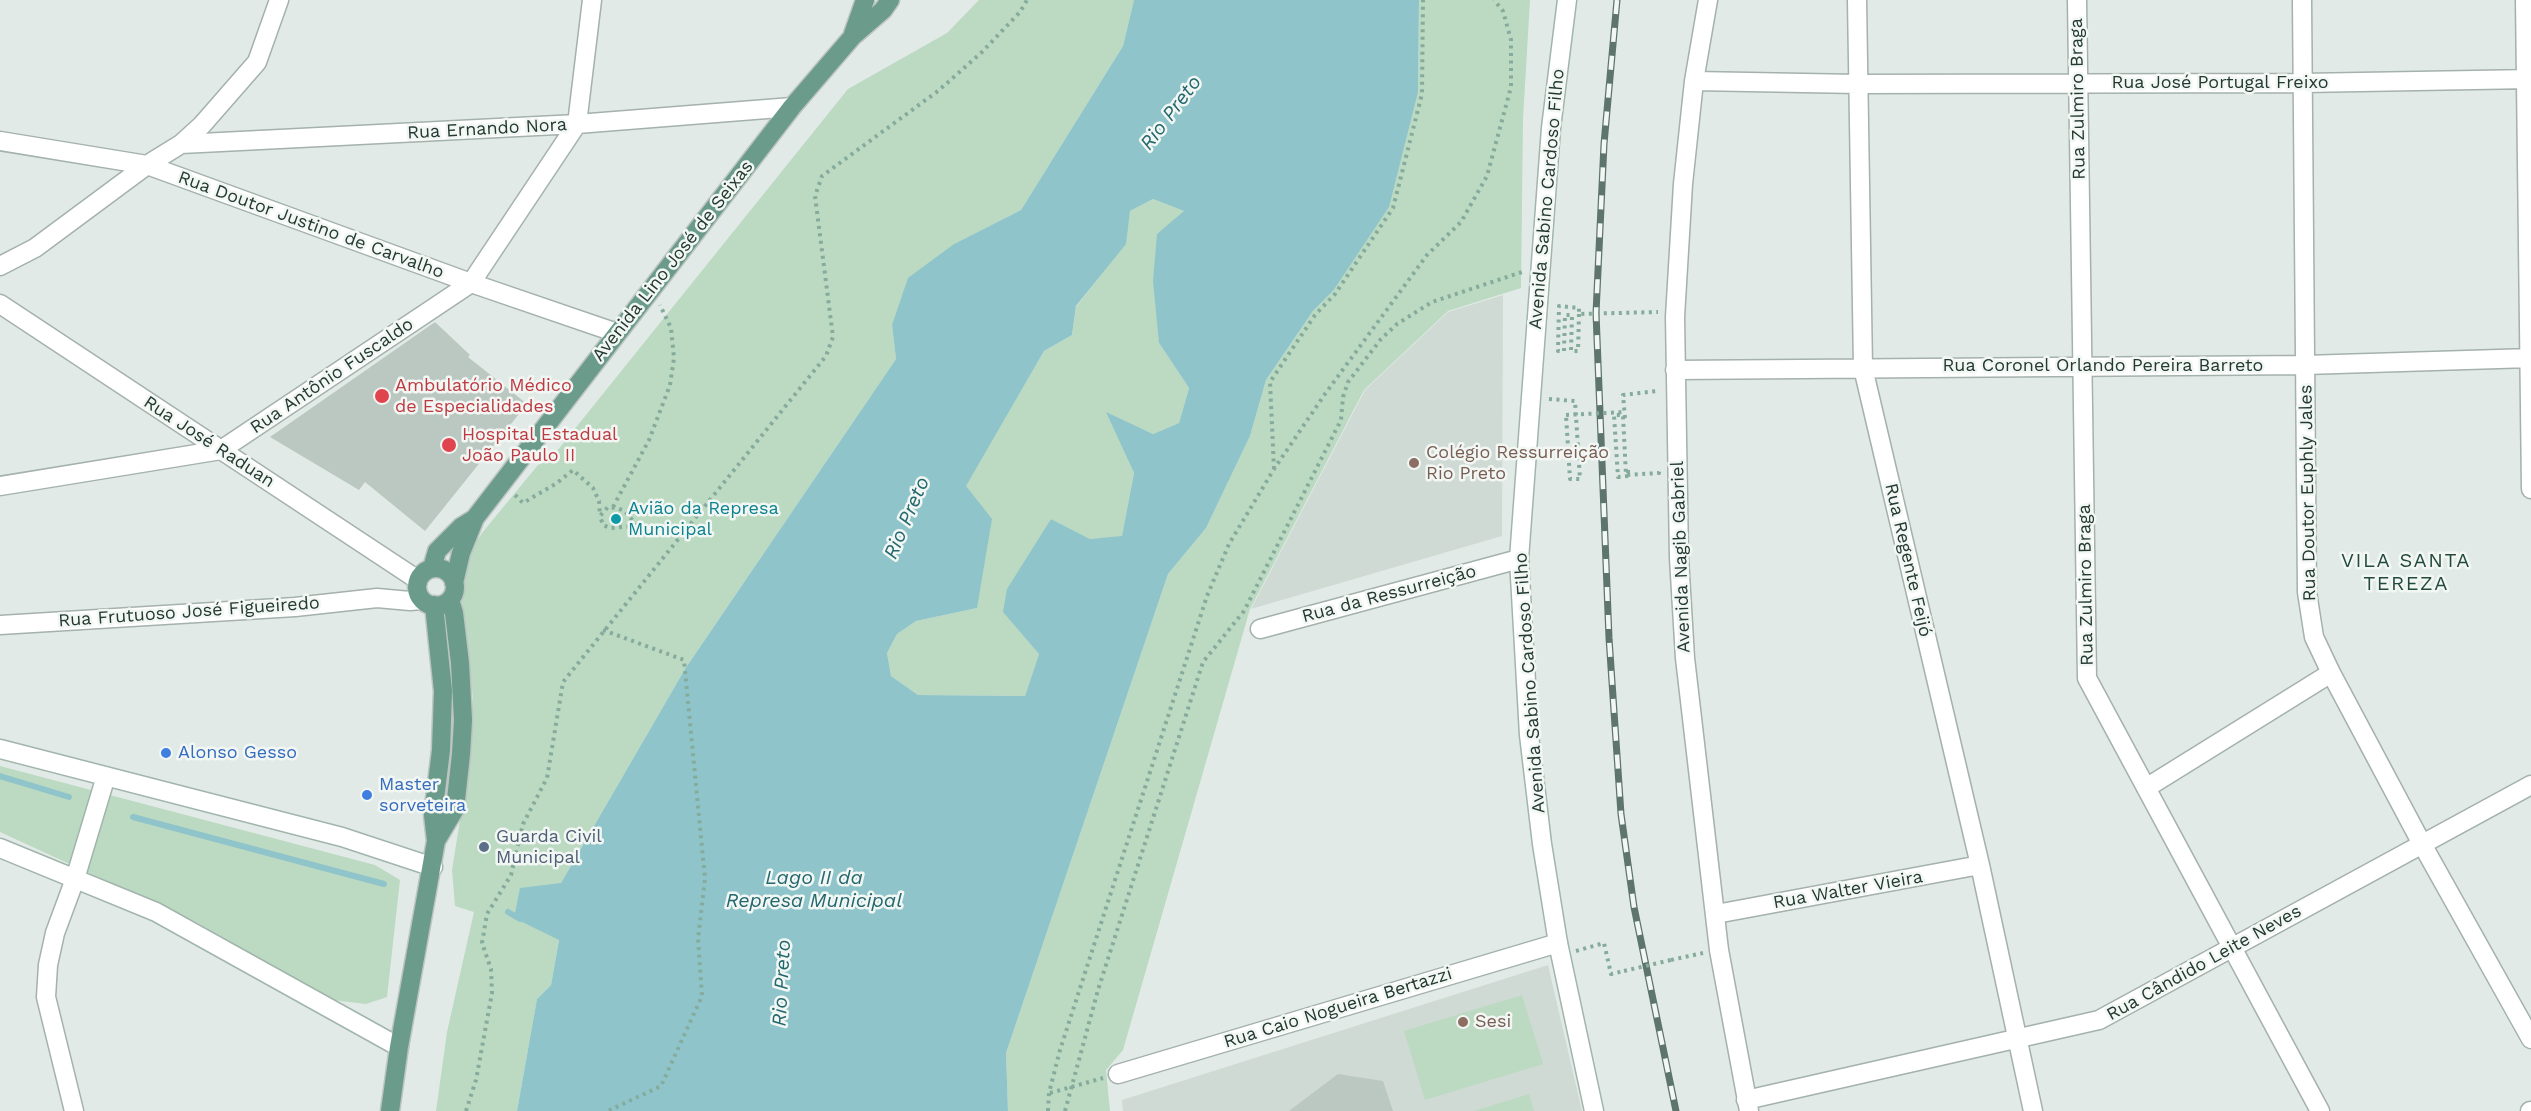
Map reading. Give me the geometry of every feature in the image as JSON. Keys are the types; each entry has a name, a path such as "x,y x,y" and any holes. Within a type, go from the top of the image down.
{"main road":[{"name":"Avenida Lino José de Seixas","path":"853,36 865,0"},
{"name":"Avenida Lino José de Seixas","path":"390,1111 399,1047 436,841 433,815 441,750 443,691 433,592 461,553 475,518 652,287 792,107 853,36 883,10 890,0"},
{"name":"Avenida Lino José de Seixas","path":"432,568 437,551 461,527 475,518"},
{"path":"432,568 446,571 433,592 423,572 432,568"}],"street":[{"path":"0,266 35,248 147,165 181,144 202,126 257,62 279,0"},
{"path":"576,124 592,0"},
{"name":"Avenida Sabino Cardoso Filho","path":"1567,0 1551,128 1519,559 1529,735 1542,844 1559,949 1594,1111"},
{"name":"Avenida Nagib Gabriel","path":"1708,0 1694,81 1683,184 1675,317 1679,558 1685,658 1719,950 1748,1105"},
{"name":"Rua Regente Feijó","path":"1857,0 1863,368 1980,865 2033,1111"},
{"name":"Rua Zulmiro Braga","path":"2077,0 2087,678 2320,1111"},
{"name":"Rua Doutor Euphly Jales","path":"2302,0 2307,592 2314,637 2422,844 2531,1039"},
{"path":"2525,0 2529,79 2531,489"},
{"name":"Rua José Portugal Freixo","path":"1694,81 1858,84 2303,83 2529,79"},
{"name":"Rua Ernando Nora","path":"181,144 576,124 792,107"},
{"name":"Rua Antônio Fuscaldo","path":"0,486 221,450 471,283 576,124"},
{"name":"Rua Doutor Justino de Carvalho","path":"0,141 147,165 471,283 617,333"},
{"name":"Rua José Raduan","path":"0,304 433,592"},
{"name":"Rua Coronel Orlando Pereira Barreto","path":"1675,370 2082,368 2530,358"},
{"name":"Rua da Ressurreição","path":"1260,629 1519,559"},
{"name":"Rua Frutuoso José Figueiredo","path":"0,625 295,607 377,598 394,590 433,592"},
{"path":"2146,789 2331,673"},
{"path":"0,748 342,837 433,867"},
{"path":"74,1111 46,997 48,965 55,933 75,879 106,776"},
{"name":"Rua Cândido Leite Neves","path":"1748,1105 2099,1020 2531,785"},
{"path":"0,848 156,912 399,1047"},
{"name":"Rua Walter Vieira","path":"1716,914 1980,865"},
{"name":"Rua Caio Nogueira Bertazzi","path":"1118,1074 1559,949"}],"path":[{"path":"466,1111 476,1080 492,993 490,969 482,943 487,914 511,875 523,824 547,778 563,682 826,356 832,337 814,196 822,176 938,90 982,52 1020,12 1027,0"},
{"path":"1274,469 1270,382 1315,315 1335,294 1393,208 1422,94 1423,0"},
{"path":"1048,1111 1049,1093 1060,1050 1207,596 1229,544 1274,469 1427,255 1461,222 1487,176 1511,87 1510,40 1503,11 1494,0"},
{"path":"1065,1111 1098,990 1203,662 1245,612 1341,420 1343,397 1348,382 1381,339 1397,324 1432,302 1525,270"},
{"path":"613,507 649,440 670,385 674,358 671,328 652,287"},
{"path":"1559,306 1579,308 1579,314 1578,351 1571,351 1572,315 1565,315 1564,351 1558,351 1559,306"},
{"path":"1579,314 1661,312 1662,317 1675,317"},
{"path":"1657,390 1623,395 1628,470 1628,476 1618,477 1614,415 1623,415 1626,475 1659,473"},
{"path":"1547,399 1575,401 1580,479 1570,479 1566,415 1624,412"},
{"path":"501,484 524,503 557,483 573,470 593,488 599,501 603,525 610,528 637,526"},
{"path":"600,516 608,507 613,507 625,511 637,526 655,534 681,533"},
{"path":"603,630 684,660 705,879 698,939 702,996 661,1086 608,1111"},
{"path":"1559,949 1604,943 1611,974 1719,950"},
{"path":"1049,1093 1118,1074"}],"shaded area":[{"name":"Colégio Ressurreição Rio Preto","path":"1503,295 1502,536 1251,609 1365,390 1448,312"},
{"name":"Sesi","path":"1548,965 1582,1111 1123,1111 1122,1100"}],"green space":[{"path":"979,0 1134,0 1123,46 1021,210 954,244 892,325 896,359 685,669 561,883 514,918 559,939 551,985 537,999 517,1111 436,1111 447,1032 474,912 455,906 452,870 463,801 473,698 461,598 467,556 482,533 538,465 549,461 848,89 947,33"},
{"path":"1419,0 1530,0 1523,119 1521,288 1448,311 1364,390 1250,609 1123,1050 1106,1070 1110,1111 1008,1111 1006,1053 1168,574 1206,528 1250,436 1266,380 1313,311 1333,291 1418,92"},
{"path":"1153,199 1184,211 1159,343 1189,388 1179,423 1153,434 1107,413 1134,473 1122,537 1090,539 1051,519 1004,612 1039,654 1025,696 918,695 891,676 887,653 897,634 916,621 977,608 965,486 1044,351 1072,335 1076,307 1125,244 1130,211"},
{"path":"0,766 375,865 400,880 387,997 366,1004 333,1000 196,922 0,832"},
{"path":"1522,995 1543,1064 1425,1100 1404,1031"},
{"path":"1529,1094 1534,1111 1474,1111"}],"water":[{"name":"Lago II da Represa Municipal","path":"1134,0 1419,0 1418,92 1389,207 1333,291 1313,311 1266,380 1250,436 1206,528 1168,574 1006,1053 1008,1111 517,1111 537,999 551,985 559,940 514,918 520,888 561,883 685,669 896,359 892,325 908,278 954,244 1021,210 1123,46","holes":["1153,199 1184,211 1157,234 1153,281 1159,343 1189,388 1179,423 1153,434 1106,412 1134,473 1122,536 1090,539 1051,519 1007,589 1003,612 1039,654 1025,696 918,695 891,676 887,653 897,634 916,621 977,608 992,519 966,486 1044,351 1072,335 1076,306 1126,244 1130,211"]}],"building":[{"path":"435,322 470,355 468,357 527,404 425,531 365,482 359,490 270,437"},
{"path":"1338,1074 1383,1081 1393,1111 1289,1111"}],"waterway":[{"path":"0,776 69,797"},
{"path":"133,817 384,884"},
{"path":"508,912 520,919"}],"railway":[{"path":"1617,0 1604,144 1596,313 1609,638 1621,814 1634,907 1676,1111"}],"place":[{"name":"Ambulatório Médico de Especialidades","path":"382,396"},
{"name":"Hospital Estadual João Paulo II","path":"449,445"},
{"name":"Colégio Ressurreição Rio Preto","path":"1414,463"},
{"name":"Avião da Represa Municipal","path":"616,519"},
{"name":"Alonso Gesso","path":"166,753"},
{"name":"Master sorveteira","path":"367,795"},
{"name":"Guarda Civil Municipal","path":"484,847"},
{"name":"Sesi","path":"1463,1022"}],"district":[{"name":"VILA SANTA TEREZA","path":"2406,572"}],"water label":[{"name":"Rio Preto","path":"1171,113"},
{"name":"Rio Preto","path":"907,518"},
{"name":"Rio Preto","path":"782,983"}]}
